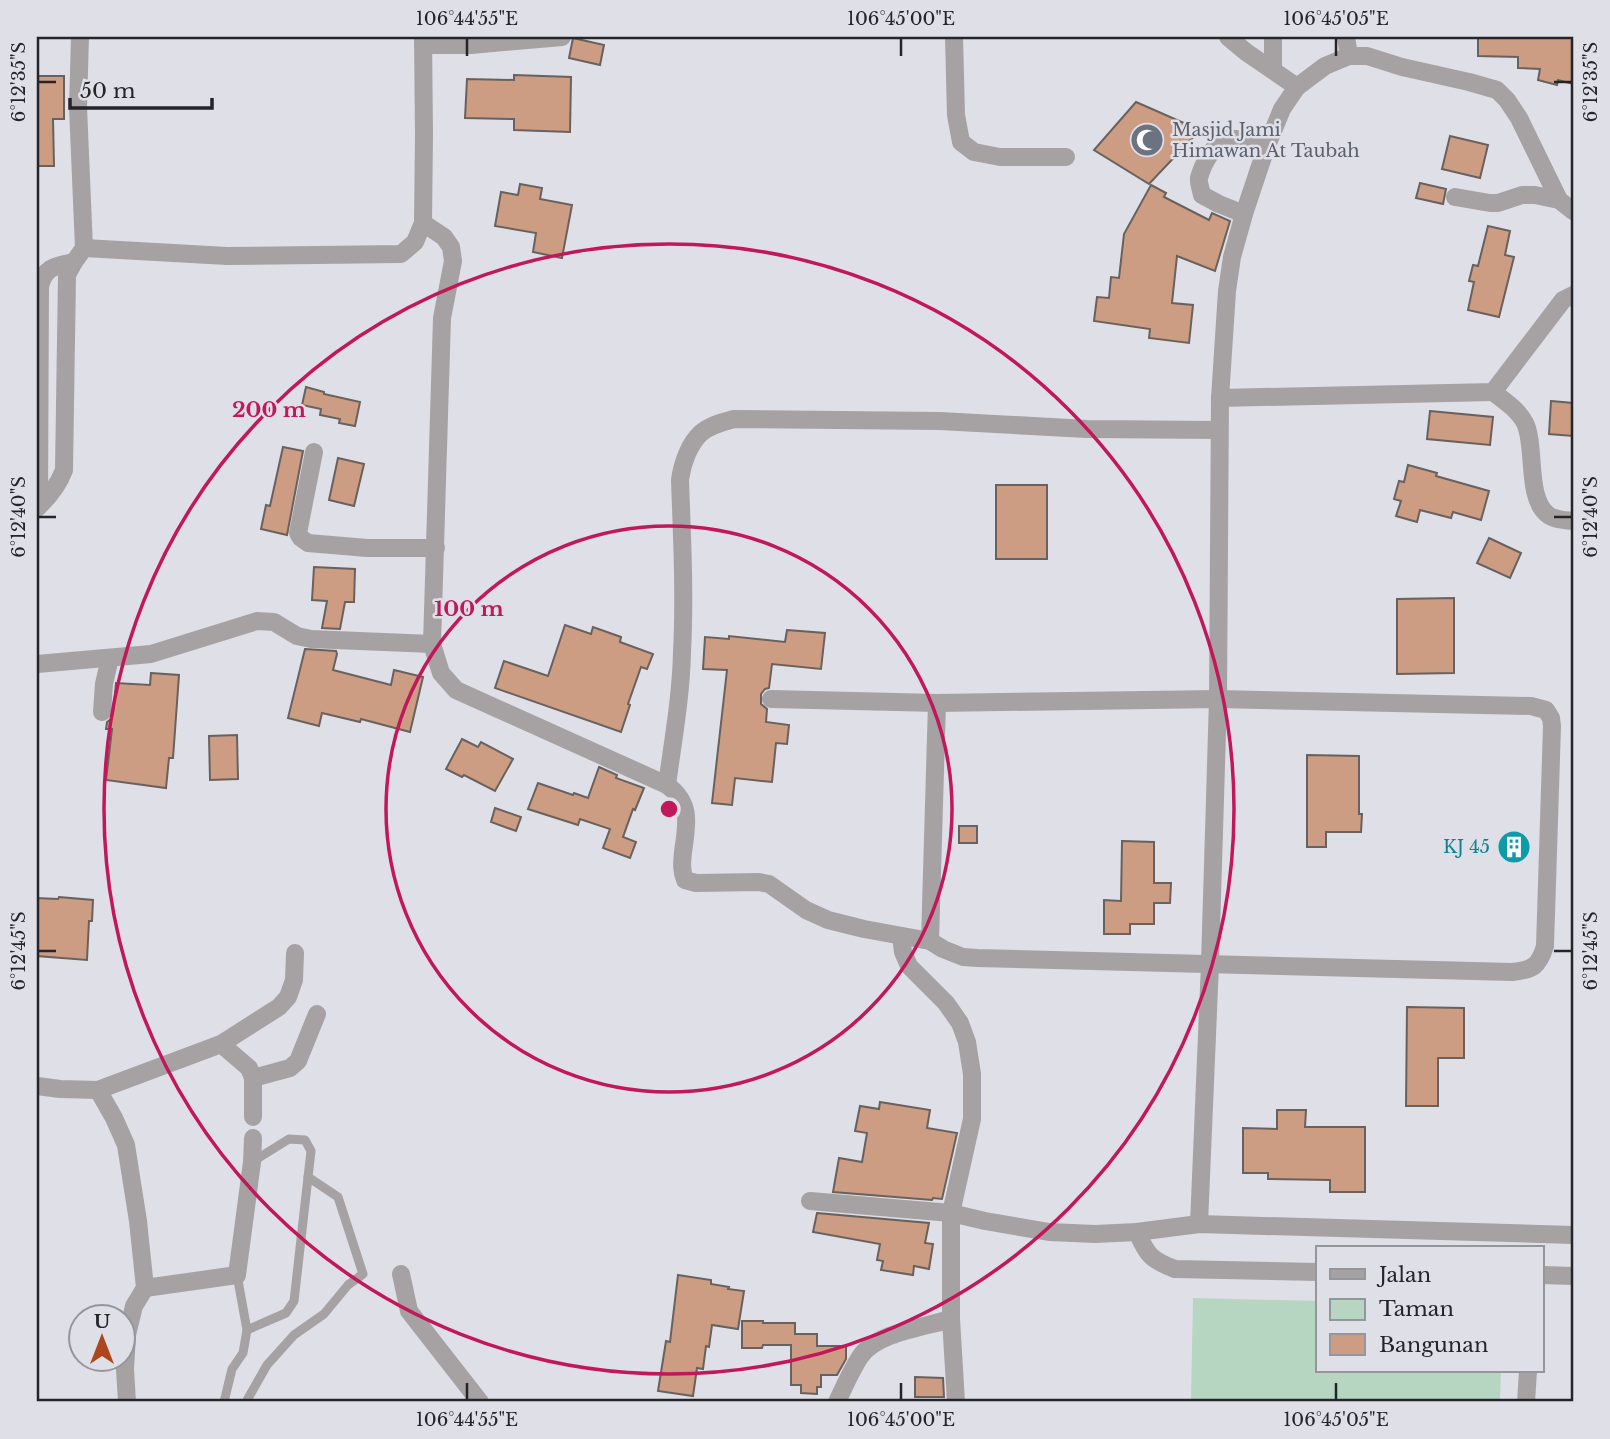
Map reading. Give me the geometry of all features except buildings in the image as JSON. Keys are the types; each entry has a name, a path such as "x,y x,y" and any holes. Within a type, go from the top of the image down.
{"street":[{"path":"38,507 51,494 64,470 67,275 79,255 80,37"},
{"path":"38,507 42,276 79,255 401,254 415,242 423,223 423,41 471,44 562,37"},
{"path":"954,37 956,115 961,142 974,152 1000,157 1066,157"},
{"path":"1228,37 1297,87"},
{"path":"1273,37 1273,70"},
{"path":"1346,37 1349,56"},
{"path":"1199,1224 1218,699 1220,398 1232,257 1266,148 1282,109 1297,87 1325,66 1349,56 1367,56 1497,90 1519,118 1559,200 1573,211"},
{"path":"1244,214 1202,195 1198,181 1207,159 1219,142 1244,139 1266,148"},
{"path":"1455,197 1490,203 1522,195 1559,200"},
{"path":"423,223 444,237 452,247 453,261 442,318 432,643 440,673 456,690 675,791 684,802 686,810 682,862 685,880 696,883 769,884 817,915 864,929 930,942 963,957 1512,972 1527,971 1542,957 1545,946 1552,726 1546,710 1531,706 1218,699 937,703 771,699"},
{"path":"1493,393 1563,300 1573,295"},
{"path":"1220,398 1493,393 1514,408 1525,423 1539,503 1547,514 1561,520 1573,521"},
{"path":"667,785 676,727 682,651 680,480 686,455 701,432 734,419 940,421 1087,429 1219,430"},
{"path":"314,452 298,533 304,541 367,548 436,548"},
{"path":"37,664 151,654 257,621 274,622 297,636 311,639 432,643"},
{"path":"102,712 104,684 110,658"},
{"path":"930,942 937,703"},
{"path":"901,936 909,967 946,1003 960,1023 967,1042 972,1074 972,1119 951,1213 951,1319 956,1402"},
{"path":"37,1086 98,1090 221,1044 279,1007 289,997 294,980 295,953"},
{"path":"253,1078 290,1068 298,1061 317,1014"},
{"path":"221,1044 249,1068 253,1078 253,1117"},
{"path":"98,1090 126,1145 145,1288 134,1306 127,1335 127,1402"},
{"path":"145,1288 237,1275 253,1138"},
{"path":"810,1201 951,1213 1049,1232 1137,1233 1199,1224 1538,1241 1573,1236"},
{"path":"1137,1233 1144,1248 1155,1261 1175,1269 1316,1272"},
{"path":"401,1274 409,1311 480,1402"},
{"path":"1544,1275 1573,1276"},
{"path":"837,1402 860,1355 873,1343 885,1337 951,1319"},
{"path":"1526,1402 1528,1372"}],"lane":[{"path":"247,1330 286,1312 294,1301 311,1151 305,1140 289,1139 252,1162"},
{"path":"246,1402 267,1365 294,1335 324,1314 348,1285 363,1274 338,1197 308,1177"},
{"path":"224,1402 233,1369 243,1353 247,1330 237,1275"}],"green space":[{"path":"1193,1298 1316,1301 1316,1372 1501,1372 1500,1402 1191,1402"}],"place":[{"name":"Masjid Jami Himawan At Taubah","path":"1147,140"},
{"name":"KJ 45","path":"1514,847"}]}
